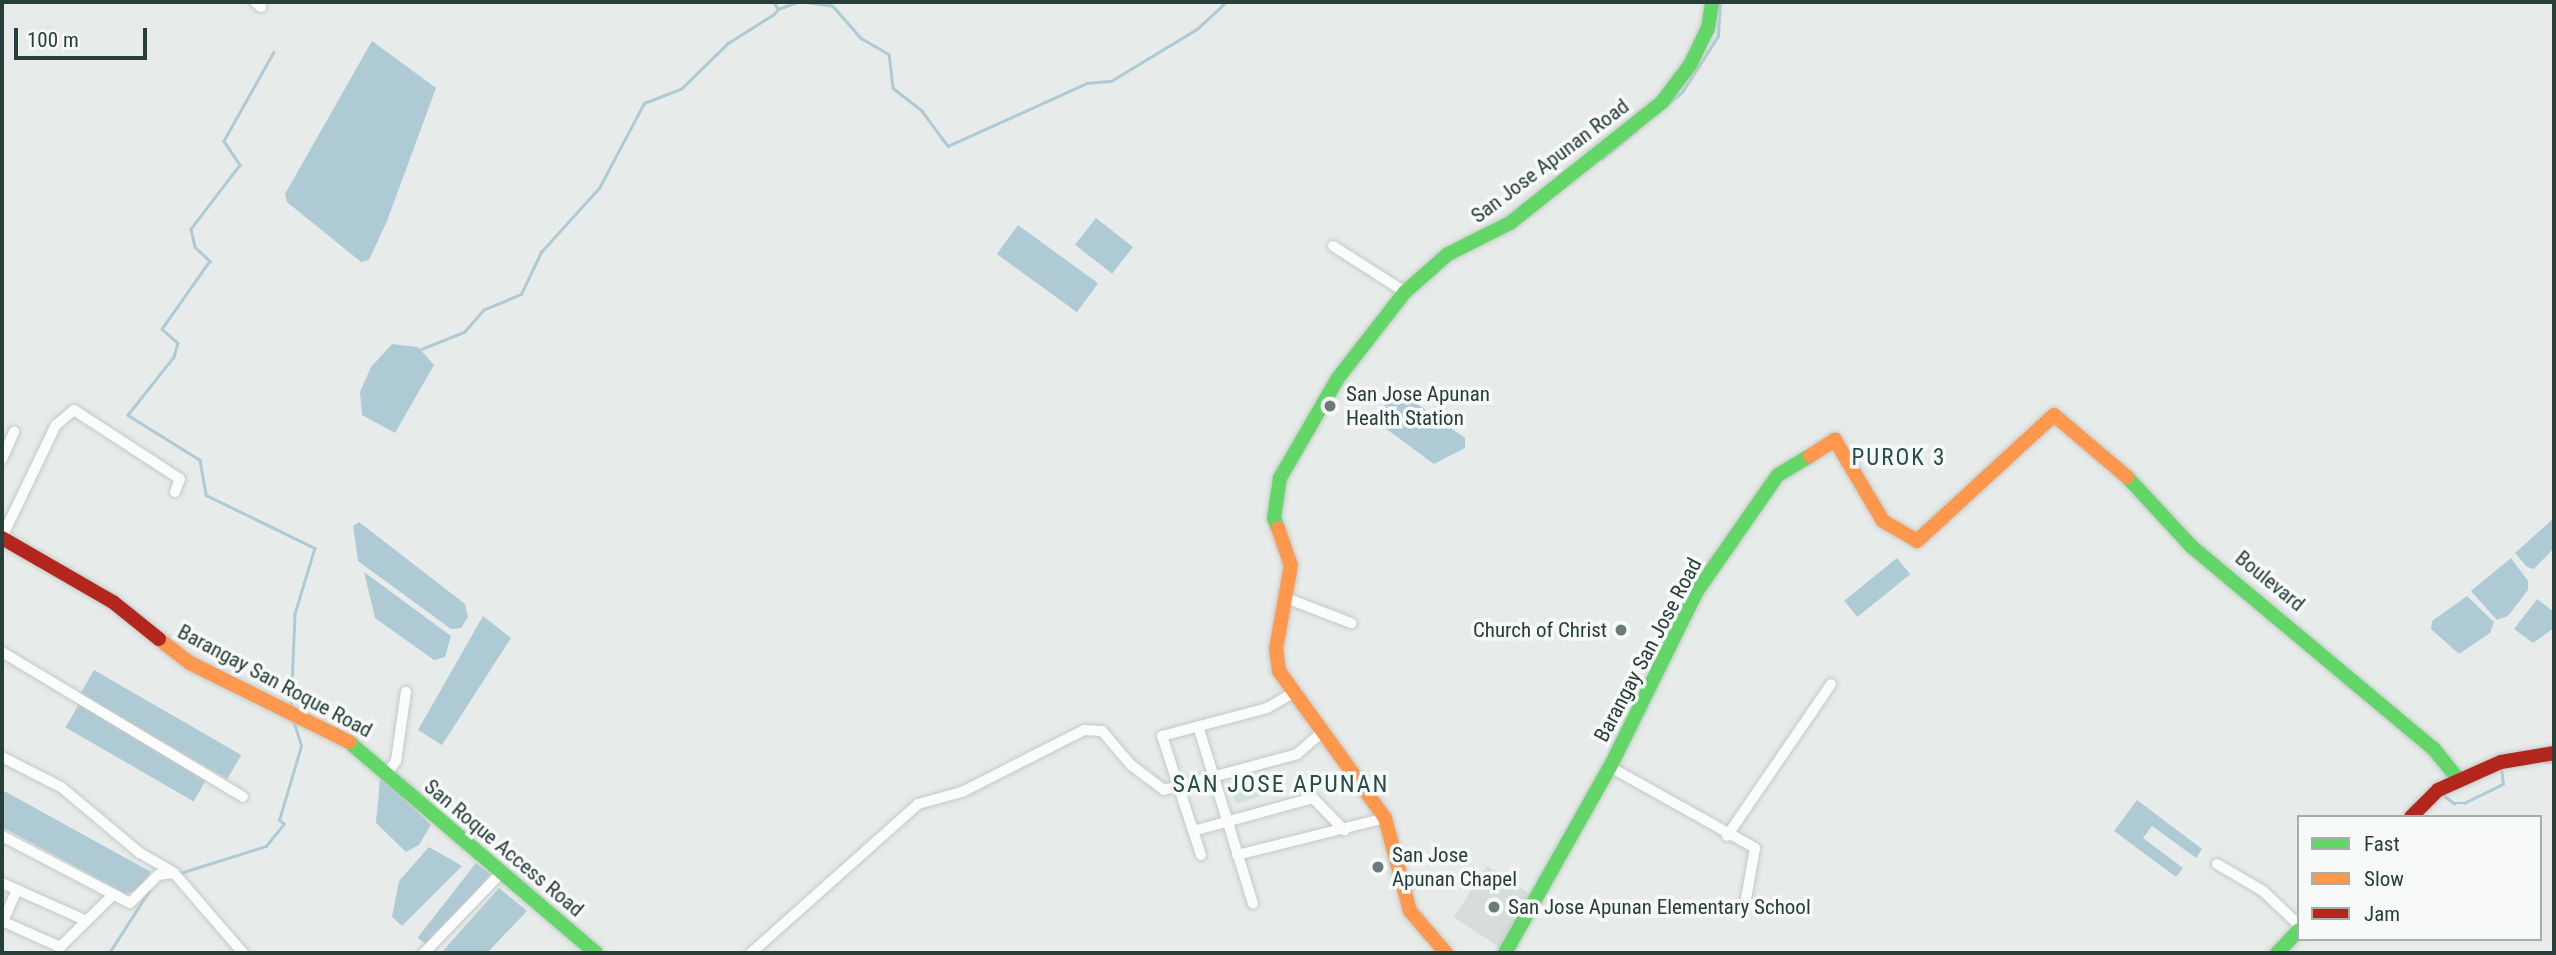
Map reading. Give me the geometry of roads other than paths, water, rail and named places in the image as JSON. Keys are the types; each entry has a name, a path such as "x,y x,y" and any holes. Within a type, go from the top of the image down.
{"street":[{"name":"San Jose Apunan Road","path":"1446,953 1410,911 1385,818 1343,755 1321,733 1279,671 1276,649 1291,565 1274,518 1280,478 1338,378 1405,292 1448,254 1510,223 1680,85 1709,28 1712,2"},
{"path":"1333,246 1405,292"},
{"path":"2,537 56,425 74,410 180,479 174,492"},
{"name":"Barangay San Jose Road","path":"1510,951 1610,767 1697,591 1778,475 1835,440 1883,521 1917,541 1929,535 2054,415"},
{"name":"Boulevard","path":"2054,415 2126,476 2191,546 2433,748 2459,780"},
{"path":"2,459 14,432"},
{"name":"Barangay San Roque Road","path":"2,537 113,602 190,663 362,748 388,772"},
{"path":"1286,598 1351,623"},
{"path":"2,652 243,797"},
{"path":"1727,836 1831,684"},
{"path":"388,772 396,761 406,692"},
{"path":"1201,855 1162,736 1267,708 1293,693"},
{"path":"1198,726 1253,904"},
{"path":"751,953 918,804 962,792 1084,730 1101,732 1154,785 1164,790 1297,754 1321,733"},
{"path":"2417,815 2438,790 2459,780 2501,762 2554,753"},
{"path":"2,757 61,787 173,873 243,953"},
{"path":"1610,767 1727,836 1755,848 1746,899"},
{"name":"San Roque Access Road","path":"388,772 414,801 477,848 500,874 596,953"},
{"path":"1193,831 1313,799 1344,830"},
{"path":"1237,855 1385,818"},
{"path":"2,836 130,903 158,875 173,873"},
{"path":"2217,864 2263,891 2297,923"},
{"path":"424,953 500,874"},
{"path":"2,883 87,921"},
{"path":"17,890 2,921 60,947 113,895"},
{"path":"2281,948 2297,932"}],"water":[{"path":"372,41 436,88 387,221 369,260 361,262 287,202 285,194"},
{"path":"1096,218 1133,247 1112,274 1075,245"},
{"path":"1018,225 1098,283 1077,312 997,254"},
{"path":"392,344 418,347 434,365 395,433 362,415 360,392 371,367"},
{"path":"1396,389 1465,438 1465,448 1434,464 1374,420"},
{"path":"2554,518 2554,548 2534,569 2527,567 2515,553"},
{"path":"359,522 465,604 468,617 461,628 451,629 358,561 353,526"},
{"path":"1897,558 1910,574 1857,617 1844,601"},
{"path":"2511,558 2528,581 2528,590 2508,616 2497,620 2471,591"},
{"path":"364,572 451,636 445,657 434,660 375,618"},
{"path":"2467,596 2494,622 2490,633 2459,654 2431,629 2432,621"},
{"path":"2537,599 2554,612 2554,628 2533,643 2514,629"},
{"path":"483,616 511,638 442,745 418,730"},
{"path":"94,670 241,755 227,779 80,694"},
{"path":"79,704 207,778 194,801 66,727"},
{"path":"385,779 431,825 419,845 406,852 376,823 380,780"},
{"path":"2,792 151,872 140,889 126,894 2,827"},
{"path":"2137,800 2202,849 2196,858 2152,826 2143,838 2183,868 2176,877 2114,831"},
{"path":"429,847 462,866 402,926 392,917 399,881"},
{"path":"476,863 490,874 432,949 418,938"},
{"path":"499,888 527,911 487,953 441,953"}],"waterway":[{"path":"421,349 464,332 483,310 521,294 541,252 599,188 644,103 681,89 728,43 774,14 778,9 773,2"},
{"path":"778,9 797,2"},
{"path":"806,2 833,6 861,38 889,54 893,88 922,111 948,146 1087,83 1111,81 1197,29 1226,2"},
{"path":"1669,103 1682,92 1718,36 1720,2"},
{"path":"274,52 224,141 240,165 191,229 195,247 210,261 162,329 178,343 174,357 128,415 200,460 206,495 315,548 295,614 291,709"},
{"path":"1602,159 1637,130"},
{"path":"180,873 266,846 284,824 279,820 301,746 293,719"},
{"path":"2545,762 2554,761"},
{"path":"2443,795 2454,803 2464,803 2503,784 2501,768"},
{"path":"109,953 149,891"}],"place":[{"name":"San Jose Apunan Health Station","path":"1330,406"},
{"name":"Church of Christ","path":"1621,630"},
{"name":"San Jose Apunan Chapel","path":"1378,867"},
{"name":"San Jose Apunan Elementary School","path":"1494,907"}],"district":[{"name":"PUROK 3","path":"1899,458"},
{"name":"SAN JOSE APUNAN","path":"1281,785"}]}
